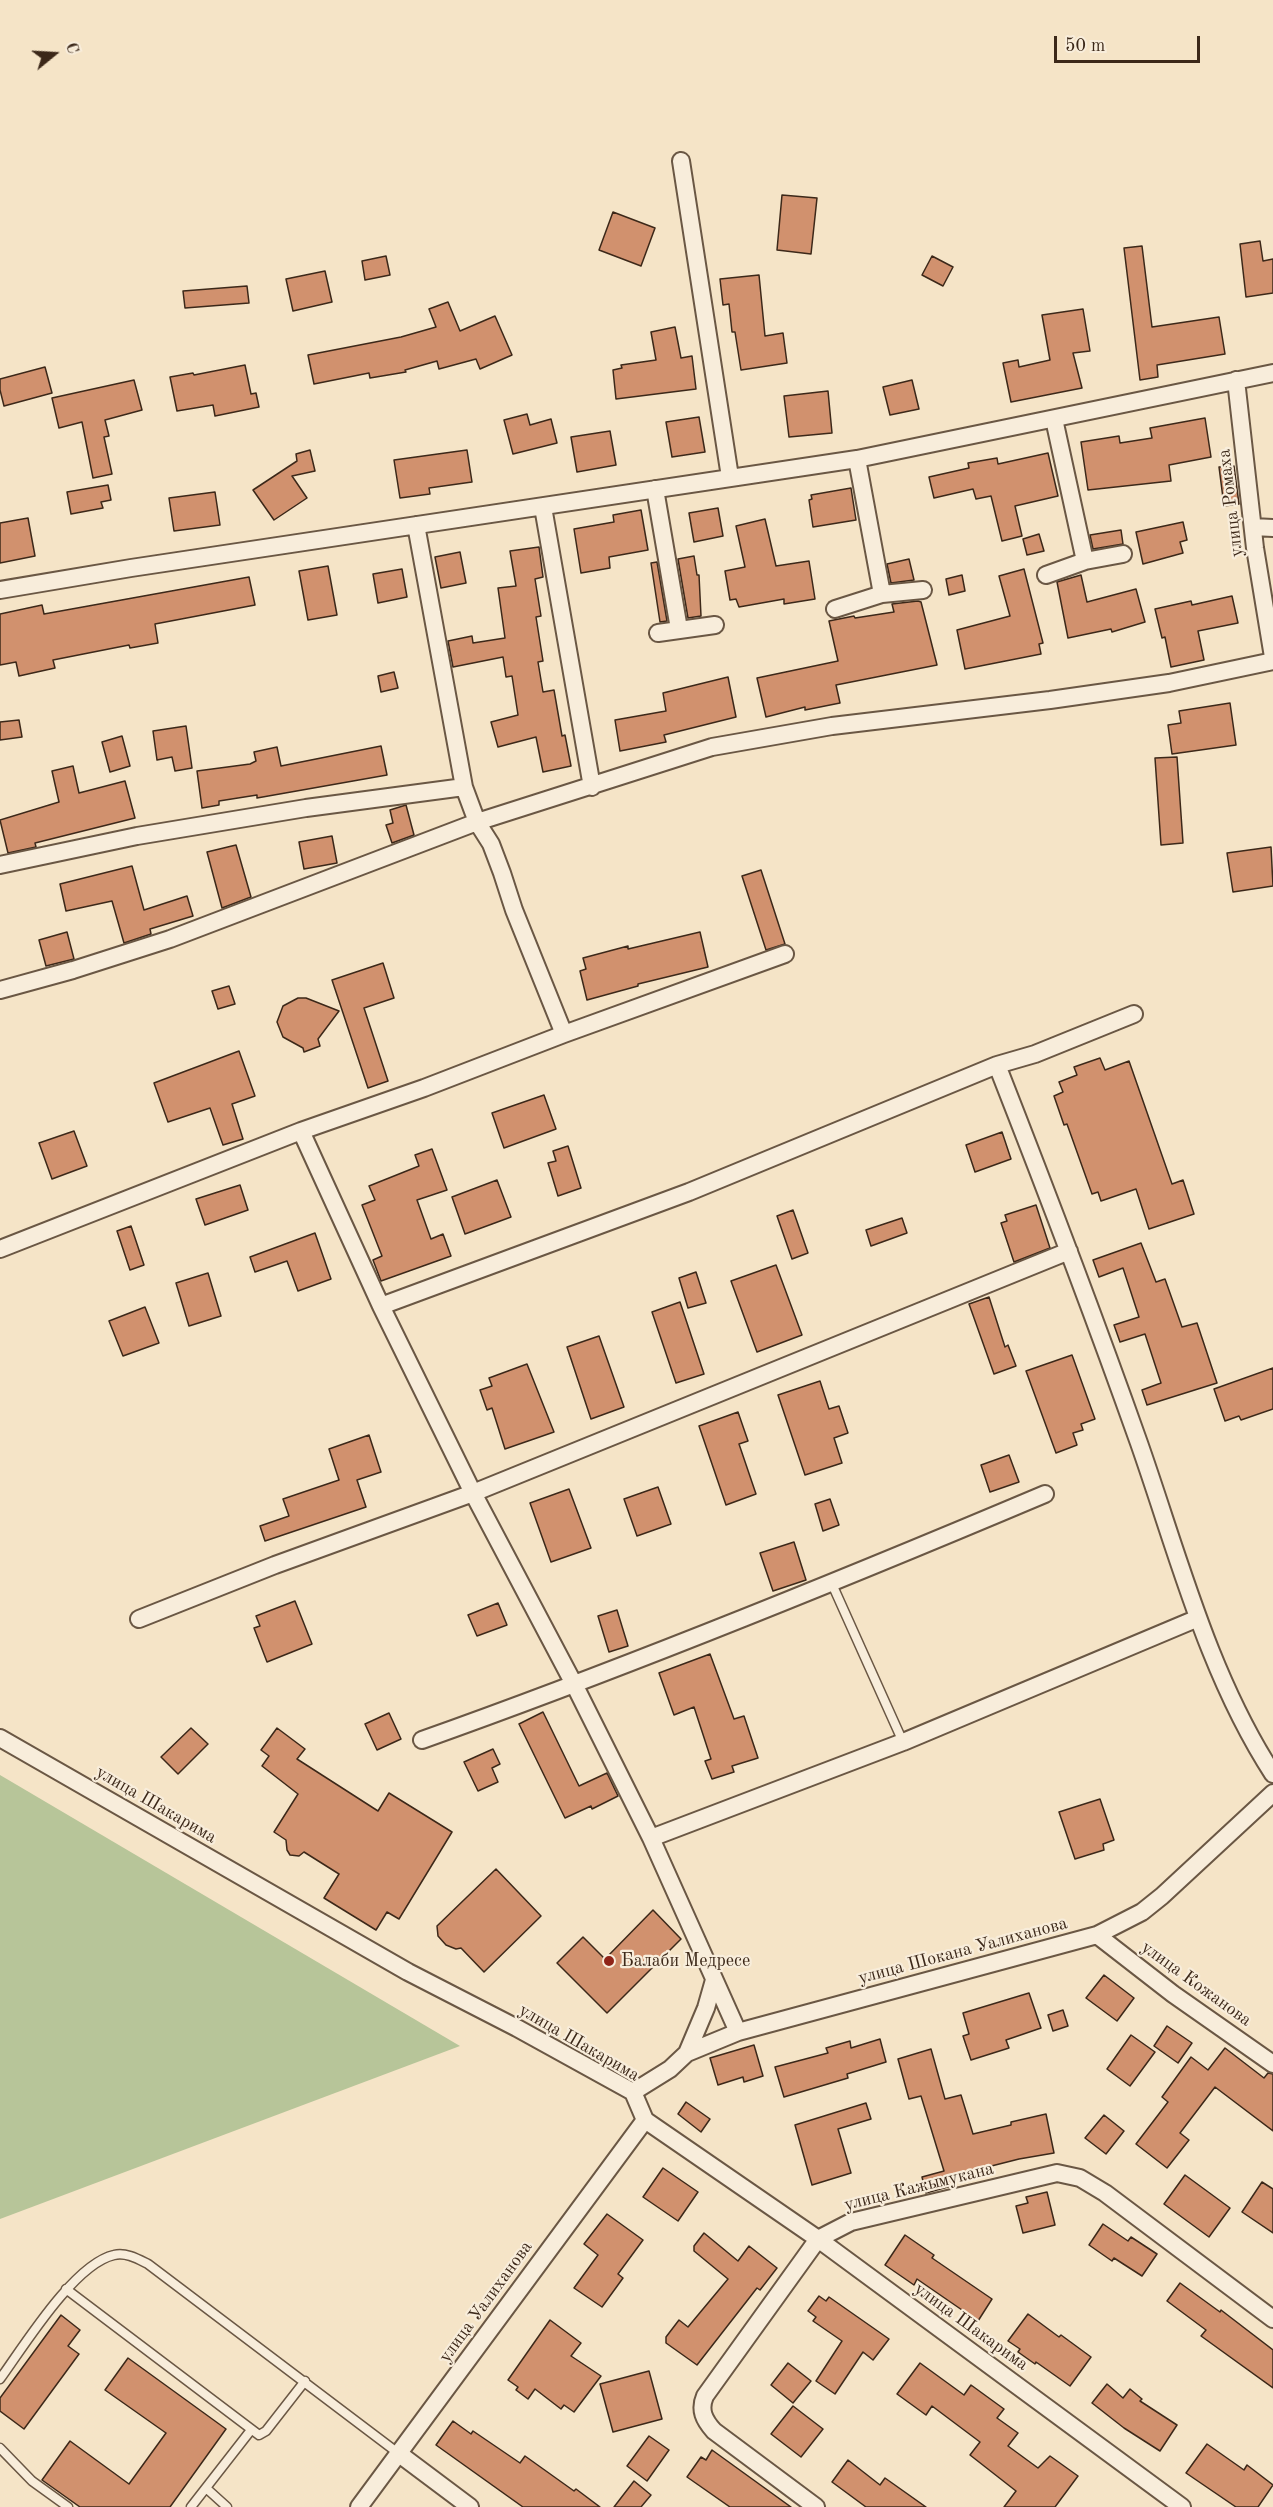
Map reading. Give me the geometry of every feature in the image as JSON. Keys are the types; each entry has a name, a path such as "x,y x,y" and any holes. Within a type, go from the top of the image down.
{"street":[{"path":"681,161 730,477"},
{"path":"0,590 857,459 1273,373"},
{"name":"улица Ромаха","path":"1236,380 1253,527 1273,659"},
{"path":"1054,419 1085,561"},
{"path":"857,459 882,594"},
{"path":"655,489 679,629"},
{"path":"543,507 592,787"},
{"path":"416,525 464,787 477,822 491,844 499,863 514,910 564,1034"},
{"path":"1253,527 1273,528"},
{"path":"1046,575 1085,561 1123,554"},
{"path":"835,609 882,594 923,590"},
{"path":"658,633 715,625"},
{"path":"0,990 73,970 170,939 477,822 712,747 774,735 1169,683 1273,659"},
{"path":"0,865 148,834 306,808 464,787"},
{"path":"0,1249 301,1131 424,1088 564,1034 785,954"},
{"path":"381,1306 689,1192 997,1065 1035,1054 1134,1014"},
{"path":"997,1065 1069,1251 1139,1444 1198,1618 1236,1707 1273,1774"},
{"path":"301,1131 381,1306 473,1493 575,1686 651,1838 738,2032"},
{"path":"139,1619 275,1565 473,1493 1069,1251"},
{"path":"422,1740 575,1686 832,1584 1045,1494"},
{"path":"651,1838 903,1742 1198,1618"},
{"name":"улица Шакарима","path":"0,1738 408,1972 517,2028 633,2092 645,2120 818,2239 1182,2507"},
{"name":"улица Шокана Уалиханова","path":"633,2092 670,2069 687,2053 738,2032 1096,1935 1142,1912 1162,1896 1273,1793"},
{"name":"улица Кожанова","path":"1096,1935 1173,1994 1273,2064"},
{"path":"687,2053 706,2008 714,1980"},
{"name":"улица Уалиханова","path":"359,2507 645,2120"},
{"name":"улица Кажымукана","path":"816,2507 714,2431 704,2418 702,2403 818,2239 851,2222 1057,2173 1072,2175 1105,2193 1273,2319"},
{"path":"398,2454 470,2507"}],"lane":[{"path":"832,1584 903,1742"},
{"path":"0,2379 66,2289 88,2269 114,2255 136,2258 148,2264 305,2381 398,2454"},
{"path":"66,2289 251,2430 262,2435 305,2381"},
{"path":"191,2507 251,2430"},
{"path":"0,2448 32,2481 68,2507"},
{"path":"206,2488 227,2507"}],"green space":[{"path":"0,1775 460,2046 0,2219"}],"building":[{"path":"782,195 817,198 811,254 777,250"},
{"path":"613,212 655,228 641,266 599,250"},
{"path":"1260,241 1263,261 1273,259 1273,293 1246,297 1240,244"},
{"path":"1142,246 1152,327 1219,317 1225,354 1157,365 1158,377 1140,380 1124,248"},
{"path":"386,256 390,275 365,280 362,261"},
{"path":"932,256 953,267 943,286 922,275"},
{"path":"325,271 332,302 293,311 286,279"},
{"path":"759,275 765,336 783,333 787,363 741,370 735,332 732,332 729,304 723,305 720,279"},
{"path":"247,286 249,303 185,308 183,291"},
{"path":"448,302 460,331 495,316 512,355 480,369 476,359 439,369 437,361 405,370 406,372 370,378 369,373 314,384 308,355 401,337 436,327 429,309"},
{"path":"1083,309 1090,351 1073,353 1082,388 1011,402 1003,363 1018,360 1019,367 1050,360 1042,315"},
{"path":"675,327 681,358 692,356 696,389 616,399 613,370 622,368 621,365 656,360 651,332"},
{"path":"245,365 251,394 256,393 259,407 215,416 213,405 177,411 170,377 193,373 194,375"},
{"path":"45,367 52,393 4,406 0,379"},
{"path":"134,380 142,410 105,420 109,436 104,437 112,474 93,478 82,422 59,428 52,398"},
{"path":"912,380 919,409 890,415 883,387"},
{"path":"828,391 832,433 789,437 784,396"},
{"path":"527,414 530,425 551,419 557,443 513,454 504,420"},
{"path":"699,417 705,452 672,457 666,422"},
{"path":"1205,418 1211,457 1169,465 1171,481 1088,490 1081,442 1119,436 1120,443 1152,438 1150,428"},
{"path":"610,431 616,465 577,472 571,437"},
{"path":"310,450 315,471 292,476 307,498 274,520 253,490 297,461 296,454"},
{"path":"467,450 472,482 429,488 430,494 400,498 394,460"},
{"path":"1048,453 1058,496 1015,506 1022,536 1002,541 991,496 976,499 973,489 934,498 929,477 969,468 968,463 997,458 998,464"},
{"path":"1234,466 1239,504 1224,506 1219,467"},
{"path":"108,485 111,500 101,502 103,508 71,514 67,492"},
{"path":"851,488 856,520 813,527 809,500 812,499 811,495"},
{"path":"215,492 220,525 174,531 169,498"},
{"path":"718,508 723,536 694,542 689,513"},
{"path":"641,510 648,550 609,557 610,568 581,573 574,529 614,522 613,515"},
{"path":"28,518 35,556 0,563 0,523"},
{"path":"765,519 776,566 809,561 815,599 784,604 784,599 739,607 736,599 730,600 725,571 745,567 736,526"},
{"path":"1183,522 1187,540 1180,542 1183,553 1143,564 1136,532"},
{"path":"1121,530 1123,544 1093,549 1090,535"},
{"path":"1039,534 1044,551 1027,555 1023,539"},
{"path":"539,547 543,577 535,579 541,616 536,617 543,661 538,662 543,692 554,690 562,736 565,735 571,766 543,772 536,737 498,747 491,722 518,715 512,676 506,677 503,657 453,667 448,641 472,636 473,643 505,638 498,588 516,586 510,551"},
{"path":"460,552 466,583 441,588 435,557"},
{"path":"694,556 697,575 699,575 701,616 688,618 678,559"},
{"path":"909,559 914,580 891,583 887,564"},
{"path":"657,562 667,621 660,622 651,563"},
{"path":"328,566 337,615 308,620 299,571"},
{"path":"402,569 407,597 378,603 373,574"},
{"path":"1024,569 1043,643 1039,644 1041,654 965,669 957,630 1010,616 999,576"},
{"path":"962,575 965,591 949,595 946,579"},
{"path":"1081,575 1087,602 1136,589 1145,622 1112,632 1111,629 1068,638 1057,582"},
{"path":"249,577 255,605 155,624 158,643 130,648 129,645 53,660 55,668 19,676 16,662 0,665 0,614 42,605 44,614"},
{"path":"1232,596 1238,623 1198,631 1204,660 1171,667 1165,637 1162,638 1155,609 1191,601 1192,605"},
{"path":"921,602 937,665 836,685 840,703 805,710 805,707 766,717 757,678 838,661 829,621 894,612 892,604"},
{"path":"394,672 398,688 381,692 378,676"},
{"path":"728,677 736,717 664,735 666,742 620,751 615,720 666,711 663,693"},
{"path":"1230,703 1236,745 1172,754 1168,725 1181,723 1179,711"},
{"path":"19,720 22,737 0,740 0,722"},
{"path":"186,726 192,768 175,771 172,757 157,760 153,731"},
{"path":"122,736 130,766 110,772 102,742"},
{"path":"381,746 387,775 257,798 257,795 219,801 219,805 202,808 197,771 250,764 256,761 254,752 277,747 281,766"},
{"path":"1177,757 1183,843 1161,845 1155,758"},
{"path":"73,766 79,793 125,781 135,818 35,843 36,847 8,853 0,820 59,802 52,771"},
{"path":"406,805 414,835 392,843 386,825 393,823 390,810"},
{"path":"332,836 337,863 304,869 299,842"},
{"path":"236,845 251,897 222,908 207,852"},
{"path":"1271,847 1273,886 1233,892 1227,853"},
{"path":"132,866 144,910 187,896 193,916 150,929 151,934 124,943 112,901 66,911 60,884"},
{"path":"761,870 785,944 766,950 742,876"},
{"path":"67,932 74,959 46,966 39,940"},
{"path":"700,932 708,967 638,984 638,986 587,1000 580,971 586,969 583,958 628,946 628,949"},
{"path":"383,963 394,998 364,1008 388,1081 368,1088 332,980"},
{"path":"229,986 235,1004 218,1009 212,991"},
{"path":"298,998 306,998 339,1011 318,1039 320,1046 304,1052 303,1048 283,1037 277,1022 283,1006"},
{"path":"239,1051 255,1096 232,1104 243,1139 223,1145 210,1108 168,1122 154,1083"},
{"path":"1100,1058 1105,1070 1129,1061 1172,1184 1183,1180 1194,1214 1149,1229 1136,1189 1101,1201 1098,1192 1092,1194 1067,1124 1064,1125 1054,1096 1063,1092 1059,1082 1077,1075 1074,1067"},
{"path":"544,1095 556,1129 504,1148 492,1113"},
{"path":"74,1131 87,1166 52,1179 39,1143"},
{"path":"1002,1132 1011,1159 975,1172 966,1145"},
{"path":"568,1146 581,1188 558,1196 548,1163 556,1161 553,1151"},
{"path":"432,1149 447,1190 417,1200 431,1239 443,1234 451,1256 381,1281 373,1260 382,1256 362,1205 375,1200 369,1186 419,1166 415,1155"},
{"path":"497,1180 511,1217 465,1234 452,1197"},
{"path":"240,1185 248,1210 205,1225 196,1199"},
{"path":"1036,1205 1050,1248 1014,1262 1001,1223 1007,1221 1005,1215"},
{"path":"793,1210 808,1253 792,1259 777,1216"},
{"path":"902,1218 907,1233 871,1246 866,1230"},
{"path":"131,1226 144,1265 130,1270 117,1231"},
{"path":"315,1233 331,1279 298,1291 287,1261 255,1272 250,1257"},
{"path":"1141,1243 1156,1282 1165,1279 1182,1327 1197,1323 1217,1383 1147,1405 1142,1390 1161,1383 1145,1334 1120,1342 1114,1325 1139,1317 1123,1268 1099,1277 1093,1260"},
{"path":"776,1265 802,1335 757,1352 731,1281"},
{"path":"696,1272 706,1303 688,1308 679,1278"},
{"path":"208,1273 221,1316 189,1326 176,1283"},
{"path":"989,1297 1005,1347 1008,1345 1016,1366 994,1374 969,1304"},
{"path":"680,1302 704,1374 676,1383 652,1312"},
{"path":"145,1307 159,1343 123,1356 109,1321"},
{"path":"599,1336 624,1407 591,1419 567,1347"},
{"path":"1072,1355 1095,1419 1081,1424 1083,1430 1073,1433 1077,1445 1056,1453 1026,1371"},
{"path":"527,1364 554,1432 505,1449 492,1408 487,1410 480,1390 492,1386 489,1378"},
{"path":"1273,1368 1273,1409 1241,1420 1239,1416 1225,1421 1214,1389"},
{"path":"820,1381 829,1409 839,1406 848,1433 834,1438 842,1463 805,1475 778,1395"},
{"path":"738,1412 748,1441 739,1444 756,1494 726,1505 699,1426"},
{"path":"369,1435 381,1472 357,1480 366,1507 265,1541 260,1526 289,1516 283,1499 339,1480 329,1449"},
{"path":"1009,1455 1019,1482 990,1492 981,1465"},
{"path":"658,1487 671,1524 637,1536 624,1499"},
{"path":"569,1489 591,1548 551,1562 530,1503"},
{"path":"830,1499 839,1525 823,1531 815,1504"},
{"path":"794,1542 806,1580 773,1591 760,1553"},
{"path":"295,1601 312,1644 267,1662 254,1628 260,1626 256,1616"},
{"path":"498,1603 507,1625 477,1636 468,1615"},
{"path":"617,1610 628,1646 609,1652 598,1616"},
{"path":"710,1654 734,1719 744,1716 758,1758 732,1766 734,1772 712,1779 705,1761 711,1759 694,1707 674,1715 659,1673"},
{"path":"543,1712 579,1786 607,1773 618,1796 592,1809 591,1806 565,1818 519,1724"},
{"path":"389,1713 401,1739 377,1750 365,1724"},
{"path":"191,1728 208,1744 178,1774 161,1757"},
{"path":"277,1728 305,1749 297,1759 378,1811 389,1793 452,1832 399,1919 387,1912 376,1930 324,1898 339,1874 304,1852 299,1856 290,1855 286,1840 274,1832 298,1794 262,1766 269,1756 261,1750"},
{"path":"493,1749 500,1764 492,1768 498,1782 478,1791 464,1762"},
{"path":"1100,1799 1114,1840 1103,1844 1104,1850 1075,1859 1059,1812"},
{"path":"496,1869 541,1916 484,1972 461,1948 456,1949 446,1945 438,1936 437,1926"},
{"name":"Балаби Медресе","path":"653,1910 681,1939 607,2013 557,1963 583,1937 605,1959"},
{"path":"1104,1975 1134,1998 1117,2021 1086,1998"},
{"path":"1029,1993 1041,2028 1006,2040 1009,2048 971,2060 963,2036 969,2034 963,2013"},
{"path":"1063,2010 1068,2026 1053,2031 1048,2015"},
{"path":"1167,2026 1192,2043 1178,2063 1154,2046"},
{"path":"1131,2035 1155,2052 1130,2086 1107,2069"},
{"path":"880,2039 886,2062 847,2074 848,2078 784,2097 775,2067 828,2053 826,2048 850,2041 851,2048"},
{"path":"754,2045 763,2076 744,2082 743,2077 718,2085 710,2058"},
{"path":"1225,2048 1264,2078 1268,2073 1273,2074 1273,2131 1215,2087 1180,2133 1189,2140 1167,2168 1136,2144 1168,2102 1162,2097 1191,2057 1208,2070"},
{"path":"931,2049 945,2099 961,2095 973,2134 1046,2114 1054,2153 1019,2159 952,2176 955,2185 926,2193 922,2177 944,2171 921,2096 909,2099 898,2059"},
{"path":"686,2102 710,2119 701,2132 678,2114"},
{"path":"866,2103 871,2119 838,2129 851,2173 812,2185 795,2125"},
{"path":"1104,2115 1124,2131 1106,2154 1085,2138"},
{"path":"663,2168 698,2192 678,2221 643,2197"},
{"path":"1185,2175 1230,2208 1209,2237 1164,2204"},
{"path":"1262,2182 1273,2189 1273,2233 1242,2212"},
{"path":"1047,2192 1055,2225 1023,2233 1016,2206 1028,2203 1026,2197"},
{"path":"607,2214 643,2240 618,2274 623,2278 602,2307 574,2288 598,2255 584,2244"},
{"path":"1103,2224 1128,2241 1131,2237 1157,2254 1142,2276 1114,2258 1112,2261 1089,2245"},
{"path":"704,2233 738,2261 749,2246 777,2268 760,2290 757,2288 697,2365 666,2343 666,2337 679,2320 688,2327 728,2279 694,2251 694,2246"},
{"path":"905,2235 934,2255 932,2258 992,2299 978,2321 917,2279 914,2285 885,2265"},
{"path":"1180,2283 1220,2312 1221,2310 1273,2350 1273,2388 1201,2336 1206,2330 1167,2301"},
{"path":"819,2296 826,2301 829,2297 889,2339 873,2360 863,2352 835,2394 816,2381 842,2341 813,2321 816,2317 808,2311"},
{"path":"1028,2314 1091,2357 1070,2386 1018,2352 1020,2349 1008,2341"},
{"path":"61,2315 80,2330 68,2346 79,2354 24,2429 0,2411 0,2398"},
{"path":"550,2320 581,2343 571,2356 601,2376 574,2412 564,2405 561,2409 535,2389 528,2399 516,2390 518,2387 508,2380"},
{"path":"128,2358 226,2429 170,2507 80,2507 42,2480 70,2441 129,2484 166,2433 105,2390"},
{"path":"788,2363 811,2381 793,2403 771,2385"},
{"path":"920,2363 964,2395 971,2385 1004,2409 997,2418 1018,2433 1008,2446 1038,2468 1050,2456 1078,2476 1055,2507 1004,2507 1016,2491 970,2455 980,2442 932,2406 926,2415 897,2394"},
{"path":"649,2371 662,2419 613,2432 600,2384"},
{"path":"1107,2384 1123,2398 1130,2389 1142,2399 1140,2401 1177,2425 1160,2451 1124,2428 1092,2403"},
{"path":"793,2406 823,2429 801,2457 771,2434"},
{"path":"453,2421 471,2434 473,2431 520,2463 525,2456 600,2507 523,2507 436,2445"},
{"path":"649,2436 669,2450 647,2481 627,2466"},
{"path":"1207,2444 1244,2470 1247,2465 1273,2485 1258,2507 1236,2507 1186,2473"},
{"path":"712,2450 791,2507 730,2507 687,2477 701,2457 706,2460"},
{"path":"848,2460 880,2485 885,2478 926,2507 866,2507 832,2482"},
{"path":"634,2481 651,2495 641,2507 614,2507"}],"place":[{"name":"Балаби Медресе","path":"609,1961"}]}
